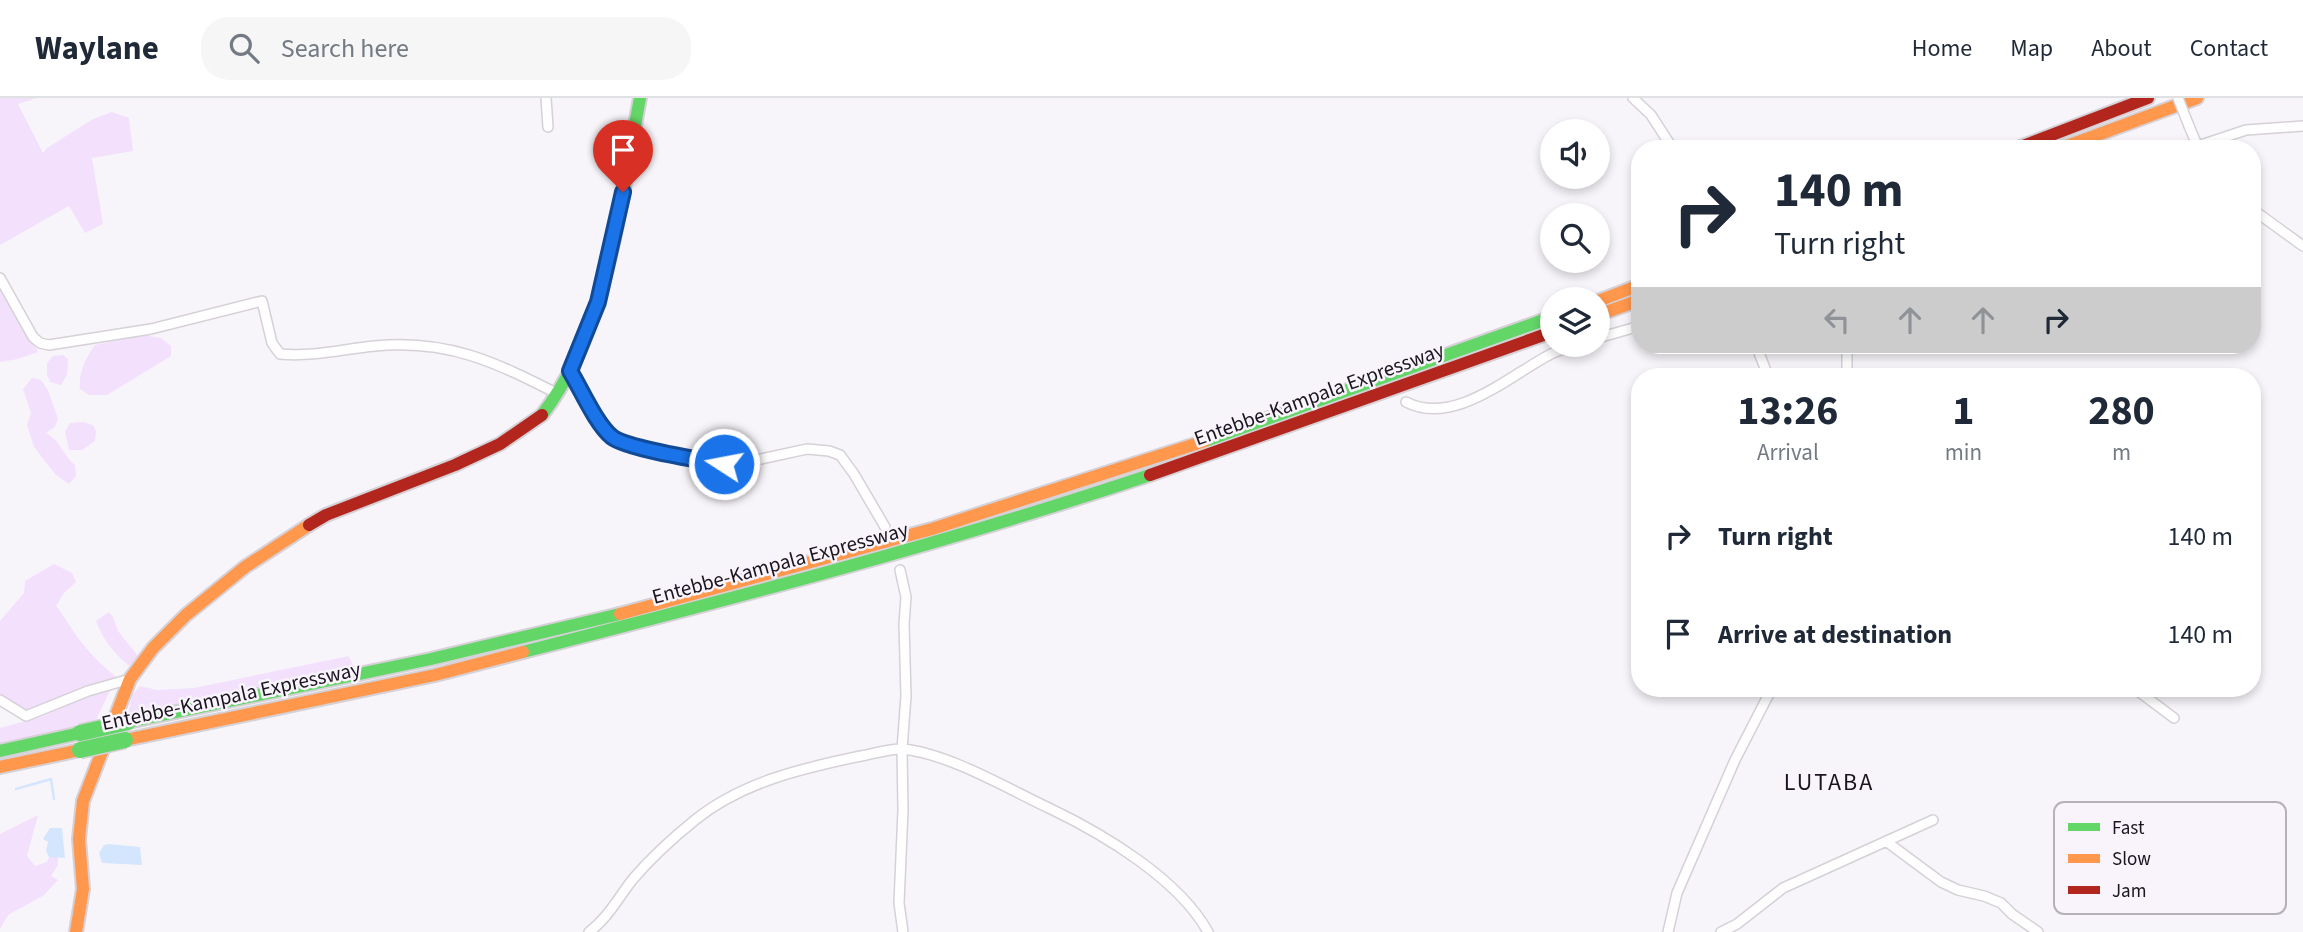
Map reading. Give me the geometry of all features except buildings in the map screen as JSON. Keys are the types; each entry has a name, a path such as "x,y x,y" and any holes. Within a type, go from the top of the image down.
{"main road":[{"path":"76,932 83,889 79,839 81,812 130,679 153,648 186,615 279,543 326,515 455,465 500,444 542,415 558,394 594,318 603,286 640,98"},
{"path":"2038,140 2148,98"},
{"path":"2083,140 2197,98"},
{"path":"1610,296 1631,288"},
{"path":"1610,311 1631,303"},
{"name":"Entebbe-Kampala Expressway","path":"0,751 505,642 930,530 1296,411 1540,321"},
{"name":"Entebbe-Kampala Expressway","path":"0,767 435,675 845,568 1058,506 1173,468 1540,336"}],"street":[{"path":"546,98 548,127"},
{"path":"1633,98 1651,115 1668,140"},
{"path":"2178,98 2192,140"},
{"path":"2215,140 2246,130 2303,126"},
{"path":"2261,216 2303,246"},
{"path":"0,278 33,337 40,343 49,345 151,329 262,301 272,343 280,354 303,356 416,343 442,346 510,369 558,394"},
{"path":"1610,335 1631,329"},
{"path":"1406,402 1431,410 1454,406 1492,390 1546,357"},
{"path":"570,371 610,435 639,447 724,464 747,462 807,449 840,455 855,474 885,527"},
{"path":"900,570 906,597 906,696 902,748 903,810 899,903 903,932"},
{"path":"0,700 26,716 88,691 130,679"},
{"path":"1668,932 1677,893 1735,760 1767,697"},
{"path":"2146,697 2174,718"},
{"path":"589,932 608,914 633,879 649,863 696,820 722,803 776,776 902,748 962,767 1066,817 1119,847 1152,870 1177,894 1208,932"},
{"path":"1721,932 1737,924 1783,888 1933,820"},
{"path":"1887,842 1941,882 1958,890 2001,902 2012,914 2038,932"}],"shaded area":[{"path":"0,98 37,98 18,104 43,153 93,119 112,112 129,118 133,151 92,158 103,224 85,233 69,206 0,245"},
{"path":"0,290 38,352 0,362"},
{"path":"143,335 161,338 171,346 171,356 107,395 89,395 80,389 83,366 95,345"},
{"path":"63,355 68,359 67,375 61,385 50,382 47,363 53,356"},
{"path":"32,378 41,380 48,390 58,419 55,427 46,433 75,465 76,476 69,484 56,475 34,447 27,425 31,413 23,389"},
{"path":"83,422 93,425 96,431 95,441 82,450 69,450 65,432 70,423"},
{"path":"54,564 72,573 76,582 64,593 56,606 86,648 118,678 88,686 25,713 0,694 0,621 24,593 25,581"},
{"path":"109,612 118,631 138,656 129,666 109,646 96,621"},
{"path":"349,656 353,666 127,719 132,695 140,686 157,690 194,688"},
{"path":"110,691 94,724 0,745 0,728 43,716 90,695"},
{"path":"38,815 27,856 35,866 47,862 49,857 58,857 58,865 51,876 58,880 44,895 8,915 0,929 0,834"}],"water":[{"path":"50,828 62,828 65,858 49,857 46,851 48,842 43,839"},
{"path":"104,845 140,847 142,865 102,863 99,853"}],"waterway":[{"path":"16,789 51,779 54,799"}],"traffic: fast":[{"path":"542,415 564,381 597,305 618,222 640,98"},
{"path":"1205,441 1540,321"},
{"path":"523,652 917,547 1150,475"},
{"path":"128,722 431,659 620,614"},
{"path":"80,733 128,722"},
{"path":"0,751 80,733"},
{"path":"80,750 125,740"}],"traffic: slow":[{"path":"2083,140 2197,98"},
{"path":"1610,296 1631,288"},
{"path":"1610,311 1631,303"},
{"path":"620,614 932,529 1205,441"},
{"path":"76,932 83,889 79,839 83,801 130,679 153,648 186,615 245,567 309,525"},
{"path":"125,740 435,675 523,652"},
{"path":"0,767 80,750"}],"traffic: jam":[{"path":"2038,140 2148,98"},
{"path":"1150,475 1540,336"},
{"path":"309,525 326,515 455,465 500,444 542,415"}],"district":[{"name":"LUTABA","path":"1829,782"}],"route":[{"path":"623,192 594,318 570,371 600,422 610,435 618,440 639,447 724,464"}]}
